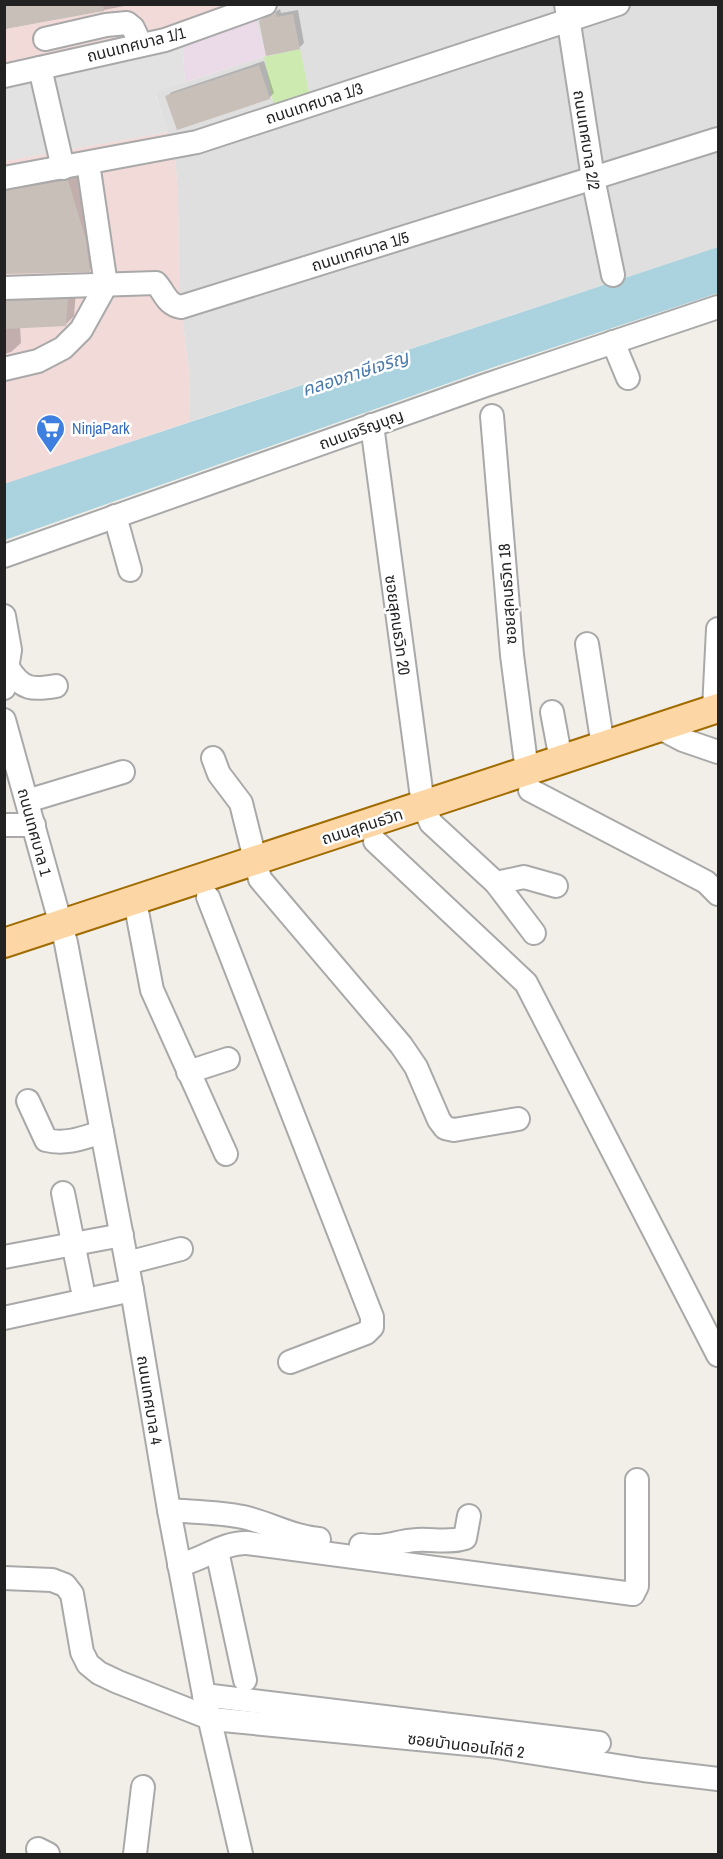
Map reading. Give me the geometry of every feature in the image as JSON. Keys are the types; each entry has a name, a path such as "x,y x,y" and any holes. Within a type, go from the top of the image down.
{"main road":[{"name":"ถนนสุคนธวิท","path":"4,962 64,934 671,734 717,715"},
{"name":"ถนนสุคนธวิท","path":"528,781 561,760 603,746 671,734"},
{"name":"ถนนสุคนธวิท","path":"137,910 207,897 257,870 375,841 427,814"},
{"name":"ถนนสุคนธวิท","path":"4,943 64,934"}],"street":[{"name":"ถนนเทศบาล 1/1","path":"4,76 165,40 265,4"},
{"name":"ถนนเทศบาล 1/3","path":"4,178 197,142 567,13 618,4"},
{"name":"ถนนเทศบาล 2/2","path":"567,13 593,178 613,275"},
{"path":"45,39 106,25 127,23 133,28 141,45"},
{"path":"40,68 63,168"},
{"name":"ถนนเทศบาล 1/5","path":"4,288 156,284 173,306 181,307 718,139"},
{"path":"4,369 38,361 63,348 81,330 106,285 88,163"},
{"name":"ถนนเจริญบุญ","path":"4,556 372,425 718,308"},
{"path":"613,342 628,378"},
{"name":"ซอยสุคนธวิท 18","path":"492,416 512,655 528,781"},
{"name":"ซอยสุคนธวิท 20","path":"372,425 427,814"},
{"path":"115,516 130,570"},
{"path":"4,616 10,650 7,679 25,686 40,688 56,686"},
{"path":"717,715 718,629"},
{"path":"587,644 603,746"},
{"path":"552,712 561,760"},
{"name":"ถนนเทศบาล 1","path":"4,720 64,934"},
{"path":"671,734 718,752"},
{"path":"213,758 219,774 241,803 257,870 401,1045 416,1067 439,1120 446,1128 454,1130 518,1119"},
{"path":"27,801 123,772"},
{"path":"528,781 706,882 718,894"},
{"path":"427,814 495,883 534,933"},
{"path":"4,825 34,825"},
{"path":"375,841 526,983 718,1355"},
{"path":"495,883 524,877 556,886"},
{"path":"207,897 372,1317 372,1327 366,1333 290,1362"},
{"path":"137,910 152,990 226,1154"},
{"name":"ถนนเทศบาล 4","path":"64,934 132,1290 169,1510 204,1695 212,1719 241,1854"},
{"path":"188,1072 228,1059"},
{"path":"28,1101 46,1140 56,1143 75,1141 102,1132"},
{"path":"63,1193 82,1287"},
{"path":"4,1257 122,1236"},
{"path":"127,1263 181,1249"},
{"path":"4,1318 132,1290"},
{"path":"179,1565 202,1559 228,1545 247,1543 633,1594 638,1586 637,1480"},
{"path":"169,1510 241,1516 264,1522 299,1537 377,1548 414,1540 456,1541 465,1538 469,1516"},
{"path":"217,1551 245,1680"},
{"name":"ซอยบัานดอนไก่ดี 2","path":"4,1578 52,1580 64,1585 72,1594 82,1652 88,1664 118,1682 212,1719 490,1746 643,1770 718,1779"},
{"path":"204,1695 599,1743"},
{"path":"135,1854 143,1786"}],"shaded area":[{"path":"4,5 249,5 161,36 5,70"},
{"path":"251,5 718,5 718,247 189,422 190,379 179,292 178,198 174,141 168,132 155,92 266,56"},
{"path":"254,14 266,56 185,82 182,39"},
{"path":"182,39 185,82 155,93 168,132 5,161 4,87"},
{"path":"168,132 174,141 178,198 179,292 190,379 189,422 5,484 5,161"}],"green space":[{"path":"300,49 310,97 274,107 264,57"}],"water":[{"name":"คลองภาษีเจริญ","path":"718,247 718,293 494,367 5,540 4,484"}],"building":[{"path":"4,4 103,4 104,11 4,29"},
{"path":"276,12 277,17 293,14 300,49 266,56 259,21"},
{"path":"259,65 270,99 177,130 165,96"},
{"path":"68,180 86,240 90,272 4,274 4,191"},
{"path":"68,299 66,326 4,329 4,301"}],"place":[{"name":"NinjaPark","path":"51,454"}]}
